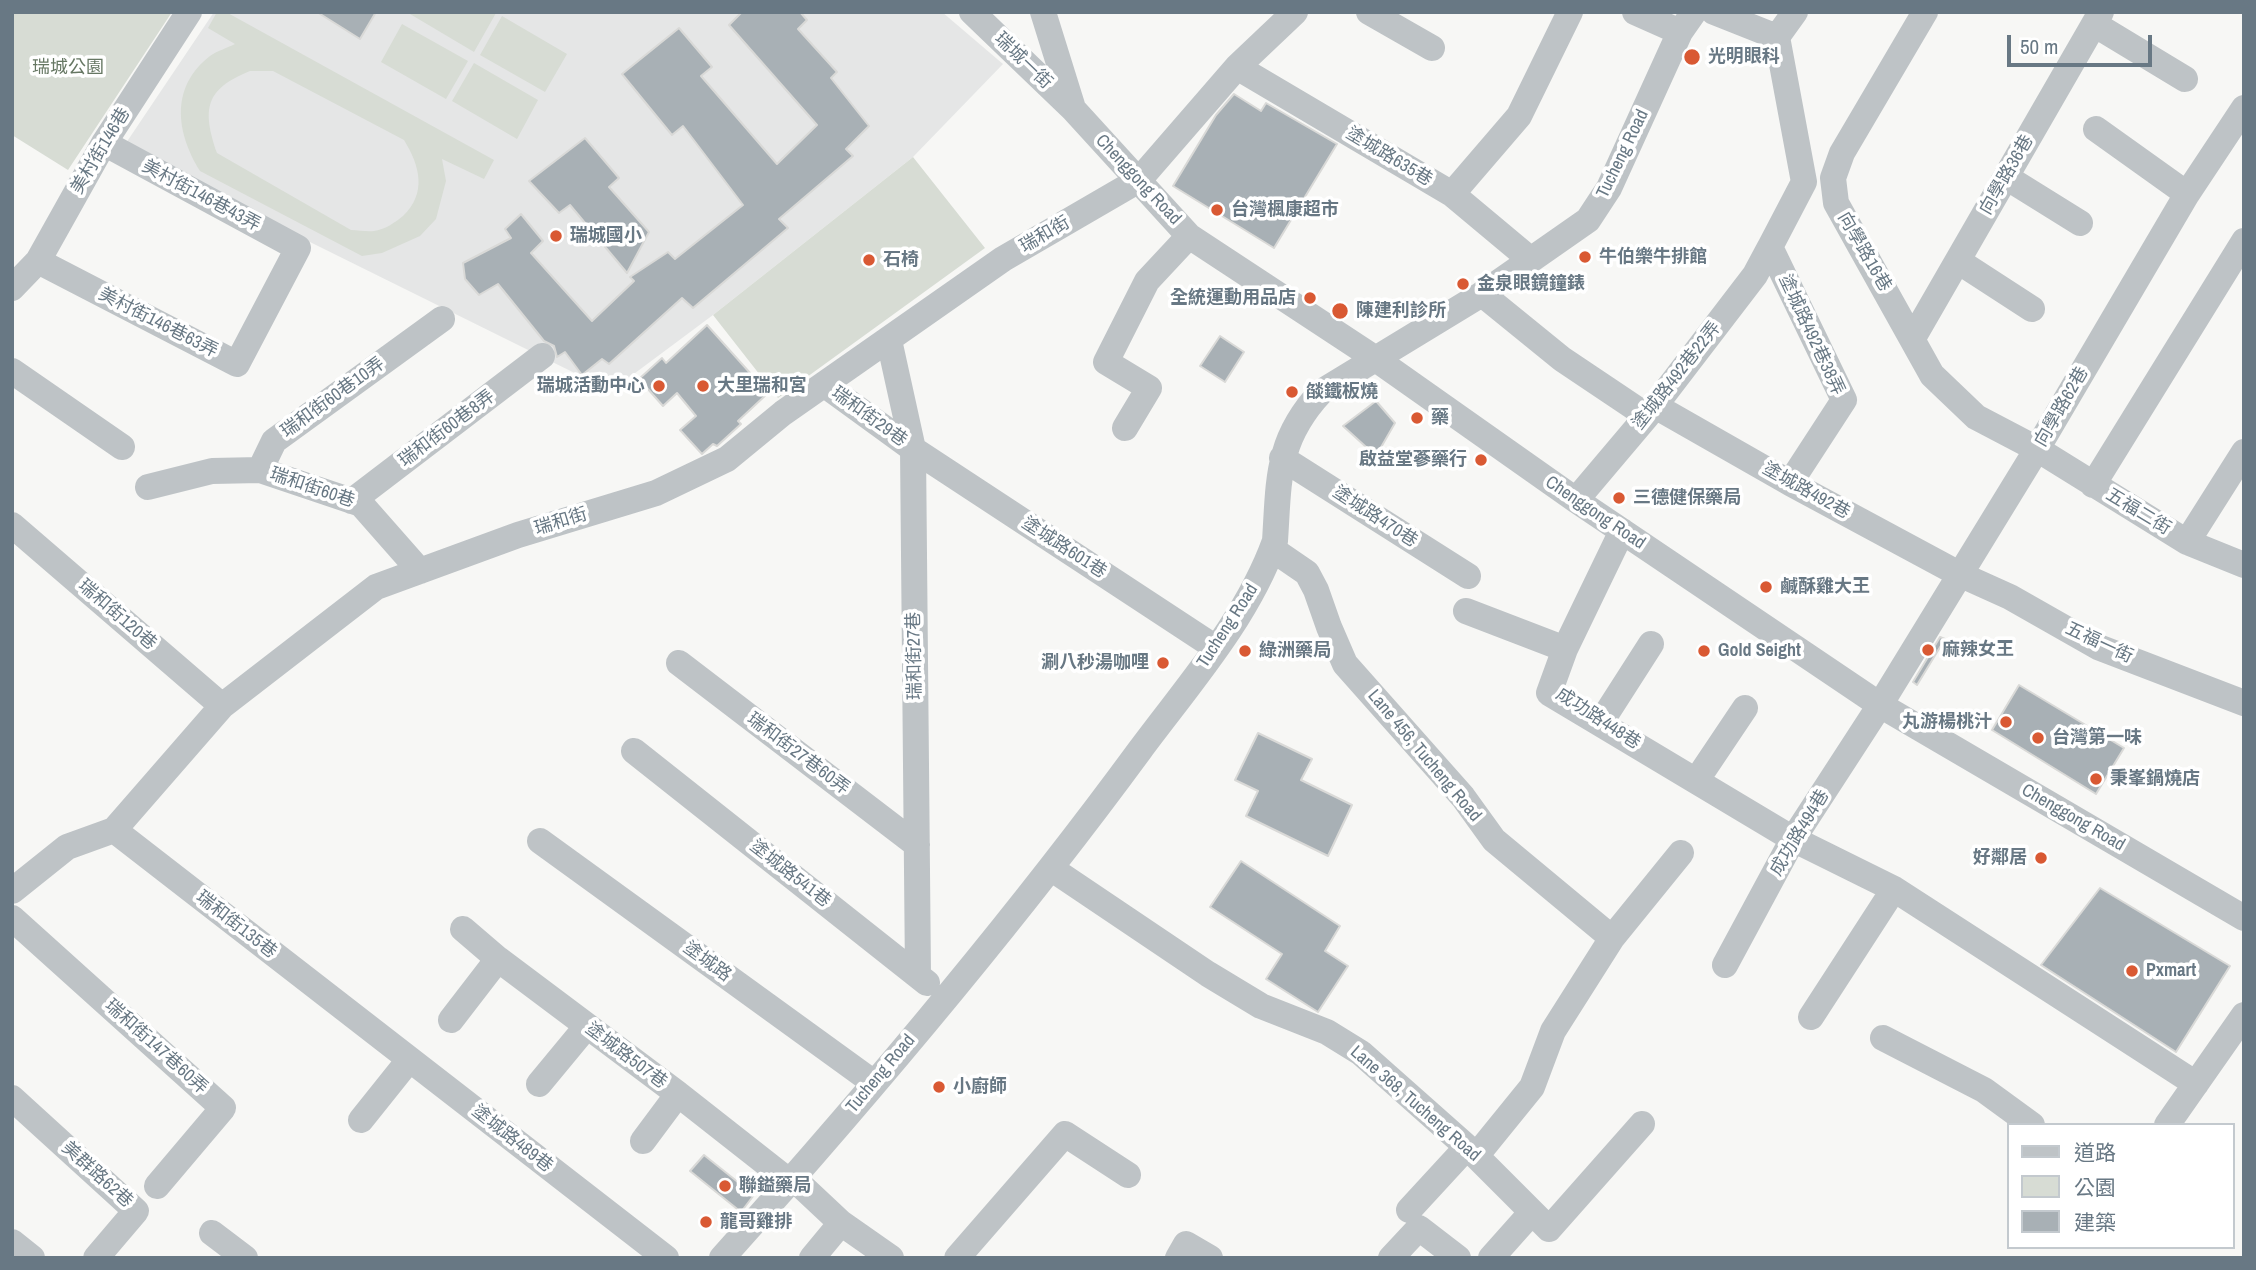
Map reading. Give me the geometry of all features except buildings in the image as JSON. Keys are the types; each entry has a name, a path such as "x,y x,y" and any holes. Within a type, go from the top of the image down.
{"street":[{"name":"美村街146巷","path":"12,288 38,261 104,143 189,12"},
{"name":"瑞城一街","path":"972,12 1074,110"},
{"name":"瑞和街","path":"13,890 67,847 114,830 222,706 376,587 518,535 656,493 727,459 783,413 1003,259 1139,180 1237,66 1296,12"},
{"path":"1369,12 1432,48"},
{"path":"1452,194 1519,116 1570,12"},
{"path":"1635,12 1687,22"},
{"path":"1714,12 1777,37"},
{"path":"1770,247 1804,182 1777,37 1795,12"},
{"name":"向學路16巷","path":"1925,12 1842,153 1833,178 1836,203 1932,374 1976,417 2037,449"},
{"name":"Chenggong Road","path":"1048,14 1074,110 1189,236 1376,359 1576,500 1880,705 2244,918"},
{"path":"2098,18 2185,79"},
{"name":"向學路36巷","path":"1913,338 2098,18"},
{"name":"Tucheng Road","path":"722,1258 874,1083 1052,869 1216,648 1250,595 1272,549 1275,541 1282,458 1290,436 1312,402 1321,392 1482,293 1588,220 1609,188 1687,22"},
{"name":"塗城路635巷","path":"1237,66 1452,194 1531,260"},
{"name":"向學路62巷","path":"1880,705 2037,449 2187,194 2244,108"},
{"path":"2095,129 2187,194"},
{"name":"美村街146巷43弄","path":"104,143 298,248"},
{"path":"2006,177 2080,223"},
{"path":"1125,428 1149,388 1106,362 1147,281 1189,236"},
{"path":"2093,485 2244,241"},
{"name":"塗城路492巷22弄","path":"1576,500 1651,411 1755,275 1770,247"},
{"name":"塗城路492巷38弄","path":"1770,247 1844,400 1790,483"},
{"name":"美村街146巷63弄","path":"38,261 237,364 298,248"},
{"path":"1958,261 2032,309"},
{"name":"塗城路492巷","path":"1482,293 1562,359 1651,411 1959,574"},
{"name":"瑞和街60巷10弄","path":"260,470 274,441 442,319"},
{"name":"瑞和街27巷","path":"889,340 913,449 918,975"},
{"name":"瑞和街60巷8弄","path":"352,501 542,356"},
{"path":"12,371 122,447"},
{"name":"瑞和街29巷","path":"825,385 913,449"},
{"name":"塗城路601巷","path":"913,449 1216,648"},
{"name":"五福二街","path":"2037,449 2187,542 2244,565"},
{"path":"2187,542 2244,452"},
{"name":"塗城路470巷","path":"1282,458 1468,576"},
{"path":"148,487 212,471 260,470"},
{"name":"瑞和街60巷","path":"260,470 361,504 420,571"},
{"name":"瑞和街120巷","path":"12,525 222,706"},
{"name":"成功路448巷","path":"1622,531 1565,649 1549,693 1793,839 1894,889 2196,1084"},
{"name":"Lane 456, Tucheng Road","path":"1272,549 1307,573 1345,663 1463,797 1494,840 1612,938"},
{"name":"五福一街","path":"1959,574 2010,597 2098,647 2244,703"},
{"path":"1466,611 1565,649"},
{"path":"1601,722 1651,644"},
{"name":"瑞和街27巷60弄","path":"679,663 917,845"},
{"name":"成功路494巷","path":"1725,965 1793,839 1880,705"},
{"path":"1696,781 1745,708"},
{"name":"塗城路541巷","path":"634,751 944,998"},
{"name":"瑞和街135巷","path":"114,830 358,1020"},
{"name":"塗城路","path":"540,841 874,1083"},
{"path":"1409,1210 1471,1152 1531,1087 1553,1031 1612,938 1681,853"},
{"name":"Lane 368, Tucheng Road","path":"1052,869 1208,974 1262,1006 1327,1032 1361,1053 1471,1152 1540,1221"},
{"path":"1811,1017 1894,889"},
{"name":"瑞和街147巷60弄","path":"12,918 223,1108 157,1186"},
{"name":"塗城路507巷","path":"463,929 498,959 791,1180 841,1223 891,1258"},
{"path":"451,1020 498,959"},
{"path":"2168,1123 2244,1014"},
{"name":"塗城路489巷","path":"358,1020 666,1258"},
{"path":"539,1084 587,1026"},
{"path":"1883,1038 1984,1090 2029,1123"},
{"path":"361,1120 409,1060"},
{"path":"643,1140 678,1094"},
{"name":"美群路62巷","path":"12,1098 136,1211 96,1258"},
{"path":"1491,1258 1540,1221 1642,1124"},
{"path":"957,1258 1065,1134 1128,1175"},
{"path":"812,1258 841,1223"},
{"path":"1391,1258 1419,1228 1458,1258"},
{"path":"212,1233 245,1258"},
{"path":"12,1242 32,1258"},
{"path":"1178,1258 1186,1244 1209,1258"}],"shaded area":[{"name":"瑞城國小","path":"214,12 942,12 1003,64 913,157 713,315 611,391 122,149"}],"green space":[{"name":"瑞城公園","path":"12,12 172,12 68,170 12,135"},
{"path":"217,12 226,12 494,160 484,179 442,159 446,181 436,219 420,236 382,253 362,256 200,171 182,126 183,96 197,68 213,54 235,44 208,28","holes":["250,71 273,71 404,140 417,169 418,189 416,198 403,216 378,230 351,230 217,153 209,112 216,93 224,85"]},
{"path":"496,13 474,52 410,14"},
{"path":"502,16 567,54 545,92 480,55"},
{"path":"402,24 468,61 446,99 381,62"},
{"path":"474,63 538,100 517,139 452,101"},
{"path":"913,157 985,248 778,398 713,315"}],"place":[{"name":"光明眼科","path":"1692,57"},
{"name":"台灣楓康超市","path":"1217,210"},
{"name":"瑞城國小","path":"556,236"},
{"name":"牛伯樂牛排館","path":"1585,257"},
{"name":"石椅","path":"869,260"},
{"name":"金泉眼鏡鐘錶","path":"1463,284"},
{"name":"全統運動用品店","path":"1310,298"},
{"name":"陳建利診所","path":"1340,311"},
{"name":"瑞城活動中心","path":"659,386"},
{"name":"大里瑞和宮","path":"703,386"},
{"name":"燄鐵板燒","path":"1292,392"},
{"name":"藥","path":"1417,418"},
{"name":"啟益堂蔘藥行","path":"1481,460"},
{"name":"三德健保藥局","path":"1619,498"},
{"name":"鹹酥雞大王","path":"1766,587"},
{"name":"麻辣女王","path":"1928,650"},
{"name":"綠洲藥局","path":"1245,651"},
{"name":"Gold Seight","path":"1704,651"},
{"name":"涮八秒湯咖哩","path":"1163,663"},
{"name":"丸游楊桃汁","path":"2006,722"},
{"name":"台灣第一味","path":"2038,738"},
{"name":"秉峯鍋燒店","path":"2096,779"},
{"name":"好鄰居","path":"2041,858"},
{"name":"Pxmart","path":"2132,971"},
{"name":"小廚師","path":"939,1087"},
{"name":"聯鎰藥局","path":"725,1186"},
{"name":"龍哥雞排","path":"706,1222"}]}
